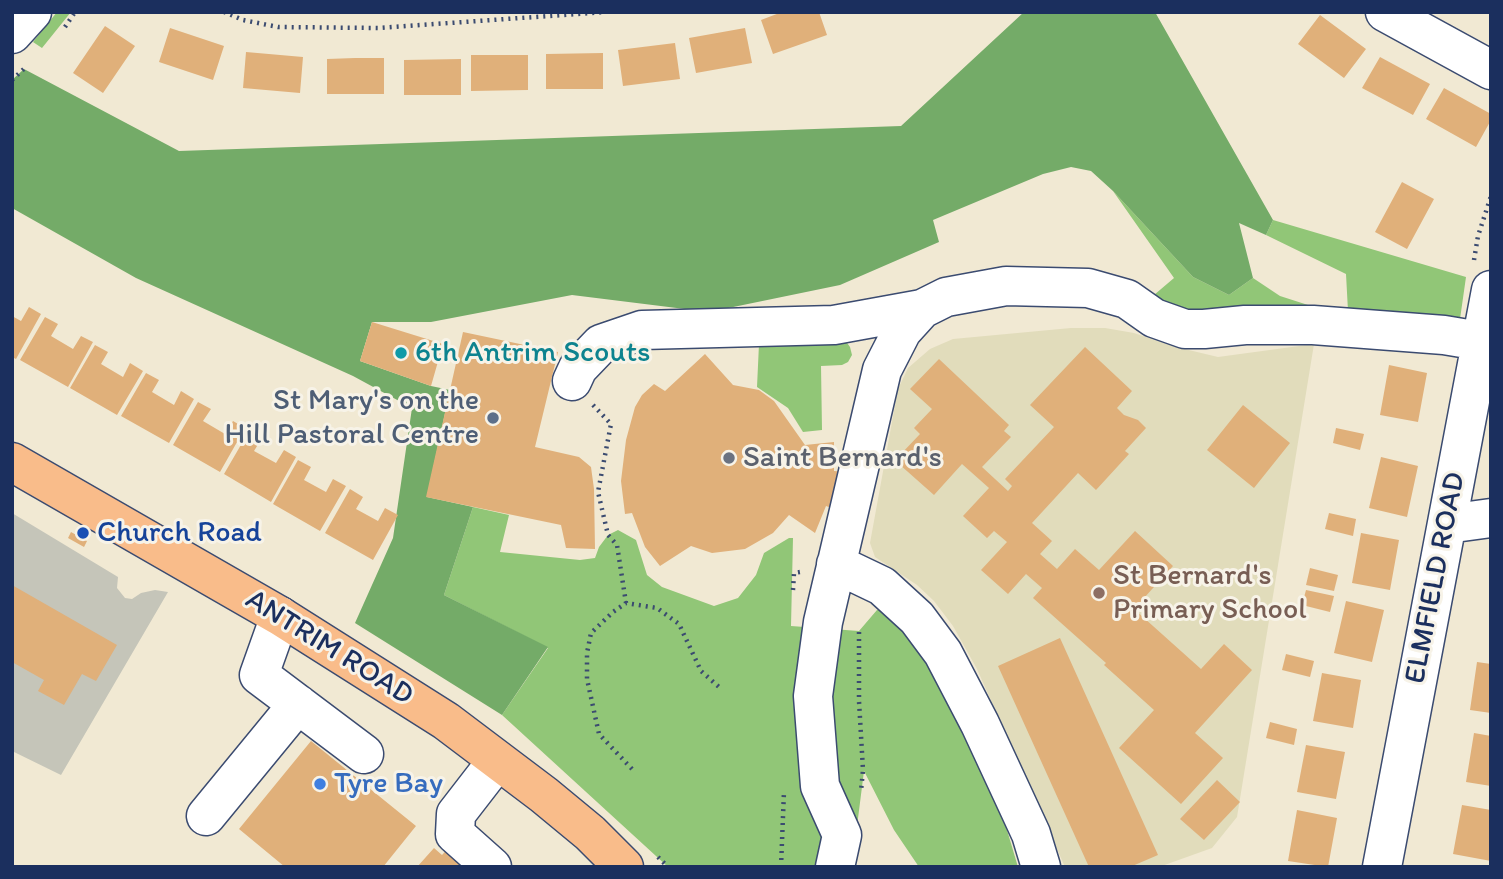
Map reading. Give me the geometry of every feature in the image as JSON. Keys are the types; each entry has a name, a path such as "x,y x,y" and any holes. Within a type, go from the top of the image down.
{"main road":[{"name":"ANTRIM ROAD","path":"12,462 280,616 446,721 544,794 611,862"}],"street":[{"path":"12,34 32,12"},
{"path":"1385,12 1491,70"},
{"path":"572,381 578,368 601,344 642,330 834,325 922,309 946,297 1006,286 1088,288 1127,299 1154,317 1185,329 1245,325 1313,325 1444,335 1480,341"},
{"name":"ELMFIELD ROAD","path":"1382,867 1491,290"},
{"path":"835,867 842,835 820,786 813,696 823,622 882,370 902,331 922,309"},
{"path":"1447,524 1491,517"},
{"path":"836,564 882,586 917,618 943,653 980,724 1031,834 1041,867"},
{"path":"280,616 259,675 364,754"},
{"path":"206,817 298,704"},
{"path":"492,867 455,834 456,814 497,761"}],"path":[{"path":"224,12 243,20 278,27 353,27 606,12"},
{"path":"572,381 611,424 598,492 608,535 617,545 626,603"},
{"path":"632,769 599,734 587,679 587,653 591,633 613,612 626,603 657,608 679,624 701,671 719,687"},
{"path":"859,631 863,770 860,796"}],"shaded area":[{"name":"St Bernard's Primary School","path":"1071,328 1105,328 1134,333 1218,357 1314,344 1237,817 1212,848 1159,867 1065,867 977,669 953,626 934,601 917,585 875,557 870,543 898,389 908,368 930,349 953,339"},
{"path":"12,513 118,577 117,588 125,598 132,599 141,593 155,590 168,592 61,775 12,751"}],"green space":[{"path":"57,12 71,12 42,48 33,42"},
{"path":"1024,12 1155,12 1273,220 1266,235 1239,223 1253,278 1229,295 1193,277 1091,171 1071,167 1043,174 933,220 939,242 840,285 709,312 572,295 431,322 372,322 360,361 450,390 427,497 473,507 444,595 548,647 502,715 355,623 393,538 412,408 353,376 136,278 12,208 12,80 24,69 179,151 901,126"},
{"path":"1113,191 1193,277 1229,295 1253,278 1280,296 1308,305 1299,311 1169,312 1154,295 1174,278"},
{"path":"1273,220 1466,277 1459,326 1348,311 1346,274 1266,235"},
{"path":"845,340 852,355 848,362 821,366 822,430 803,432 788,408 757,387 759,344"},
{"path":"473,507 509,515 500,552 580,560 595,558 608,535 618,530 636,540 647,575 662,587 714,606 738,598 756,575 764,553 793,538 791,626 859,631 877,610 891,609 927,652 987,763 1018,867 919,867 894,830 864,771 854,850 835,867 668,867 502,715 548,648 444,595"}],"building":[{"path":"782,12 819,12 827,35 773,54 761,20"},
{"path":"1320,15 1366,49 1344,78 1298,44"},
{"path":"105,26 135,46 103,93 73,73"},
{"path":"170,28 224,46 213,80 159,62"},
{"path":"745,28 752,63 696,73 689,38"},
{"path":"675,43 680,79 623,86 618,50"},
{"path":"246,52 303,57 300,93 243,88"},
{"path":"603,53 603,89 546,89 546,54"},
{"path":"471,55 528,55 528,90 471,91"},
{"path":"1380,57 1430,84 1413,115 1362,88"},
{"path":"384,58 384,94 327,94 327,59"},
{"path":"461,59 461,95 404,95 404,60"},
{"path":"1444,88 1491,114 1491,120 1476,147 1426,119"},
{"path":"1402,182 1434,199 1407,249 1375,232"},
{"path":"29,307 41,314 16,359 12,357 12,316 21,321"},
{"path":"45,317 58,324 51,336 73,349 81,336 93,342 68,387 20,360"},
{"name":"6th Antrim Scouts","path":"372,322 443,344 431,386 360,361"},
{"name":"St Mary's on the Hill Pastoral Centre","path":"463,332 558,352 535,447 579,457 591,467 595,549 566,548 561,525 426,497"},
{"path":"95,345 108,352 101,364 123,377 130,363 143,371 117,415 70,388"},
{"path":"1085,347 1132,391 1117,408 1146,428 1125,451 1129,454 1096,490 1078,473 1032,523 1052,541 1040,554 1057,569 1075,549 1099,570 1135,531 1173,566 1134,609 1201,669 1224,644 1252,670 1195,733 1223,758 1181,804 1119,748 1154,710 1033,598 1042,588 1026,574 1008,594 981,570 1007,542 994,531 987,538 963,516 989,488 962,464 934,495 899,464 901,454 920,434 914,428 932,409 910,389 939,359 1009,425 1004,431 1011,437 982,467 1008,491 1012,486 1005,479 1054,427 1030,405"},
{"name":"Saint Bernard's","path":"705,354 733,385 759,390 774,401 805,445 834,442 834,471 845,472 837,510 826,506 815,533 789,515 773,533 745,549 712,553 691,546 660,566 645,547 632,513 625,514 621,481 626,440 635,407 642,395 654,384 665,391"},
{"path":"1389,365 1427,373 1418,422 1380,415"},
{"path":"146,373 159,380 152,392 174,405 181,391 194,399 169,443 121,416"},
{"path":"198,402 211,409 203,421 225,434 233,421 245,428 220,472 173,445"},
{"path":"1243,405 1290,443 1254,488 1207,450"},
{"path":"1336,428 1364,434 1360,450 1333,443"},
{"path":"249,431 262,438 254,451 276,463 284,450 296,457 271,502 224,474"},
{"path":"1381,457 1418,466 1407,517 1369,508"},
{"path":"298,460 311,467 304,480 326,492 333,479 346,486 320,531 273,504"},
{"path":"350,489 363,497 356,509 378,521 385,508 398,515 373,560 325,533"},
{"path":"1329,513 1356,519 1353,536 1325,529"},
{"path":"71,532 87,541 84,547 68,538"},
{"path":"1361,533 1399,540 1390,590 1352,583"},
{"path":"1310,568 1338,575 1334,591 1306,585"},
{"path":"12,585 117,645 96,681 82,674 64,705 38,691 44,680 12,662"},
{"path":"1306,590 1334,596 1330,612 1302,605"},
{"path":"1346,601 1384,610 1372,662 1334,653"},
{"path":"1060,638 1158,855 1130,867 1089,867 998,666"},
{"path":"1286,654 1314,661 1310,677 1282,670"},
{"path":"1477,662 1491,664 1491,713 1470,710"},
{"path":"1322,673 1361,680 1353,728 1313,721"},
{"path":"1270,722 1297,729 1294,745 1266,738"},
{"path":"1474,733 1491,736 1491,786 1466,782"},
{"name":"Tyre Bay","path":"311,741 416,826 383,867 285,867 239,829"},
{"path":"1306,745 1345,752 1336,799 1297,792"},
{"path":"1217,780 1240,802 1204,840 1180,819"},
{"path":"1462,805 1491,810 1491,861 1453,854"},
{"path":"1297,810 1337,818 1328,867 1288,861"},
{"path":"452,844 477,867 417,867 434,848 442,855"}],"place":[{"name":"6th Antrim Scouts","path":"401,353"},
{"name":"St Mary's on the Hill Pastoral Centre","path":"493,418"},
{"name":"Saint Bernard's","path":"729,458"},
{"name":"Church Road","path":"83,533"},
{"name":"St Bernard's Primary School","path":"1099,593"},
{"name":"Tyre Bay","path":"320,784"}]}
